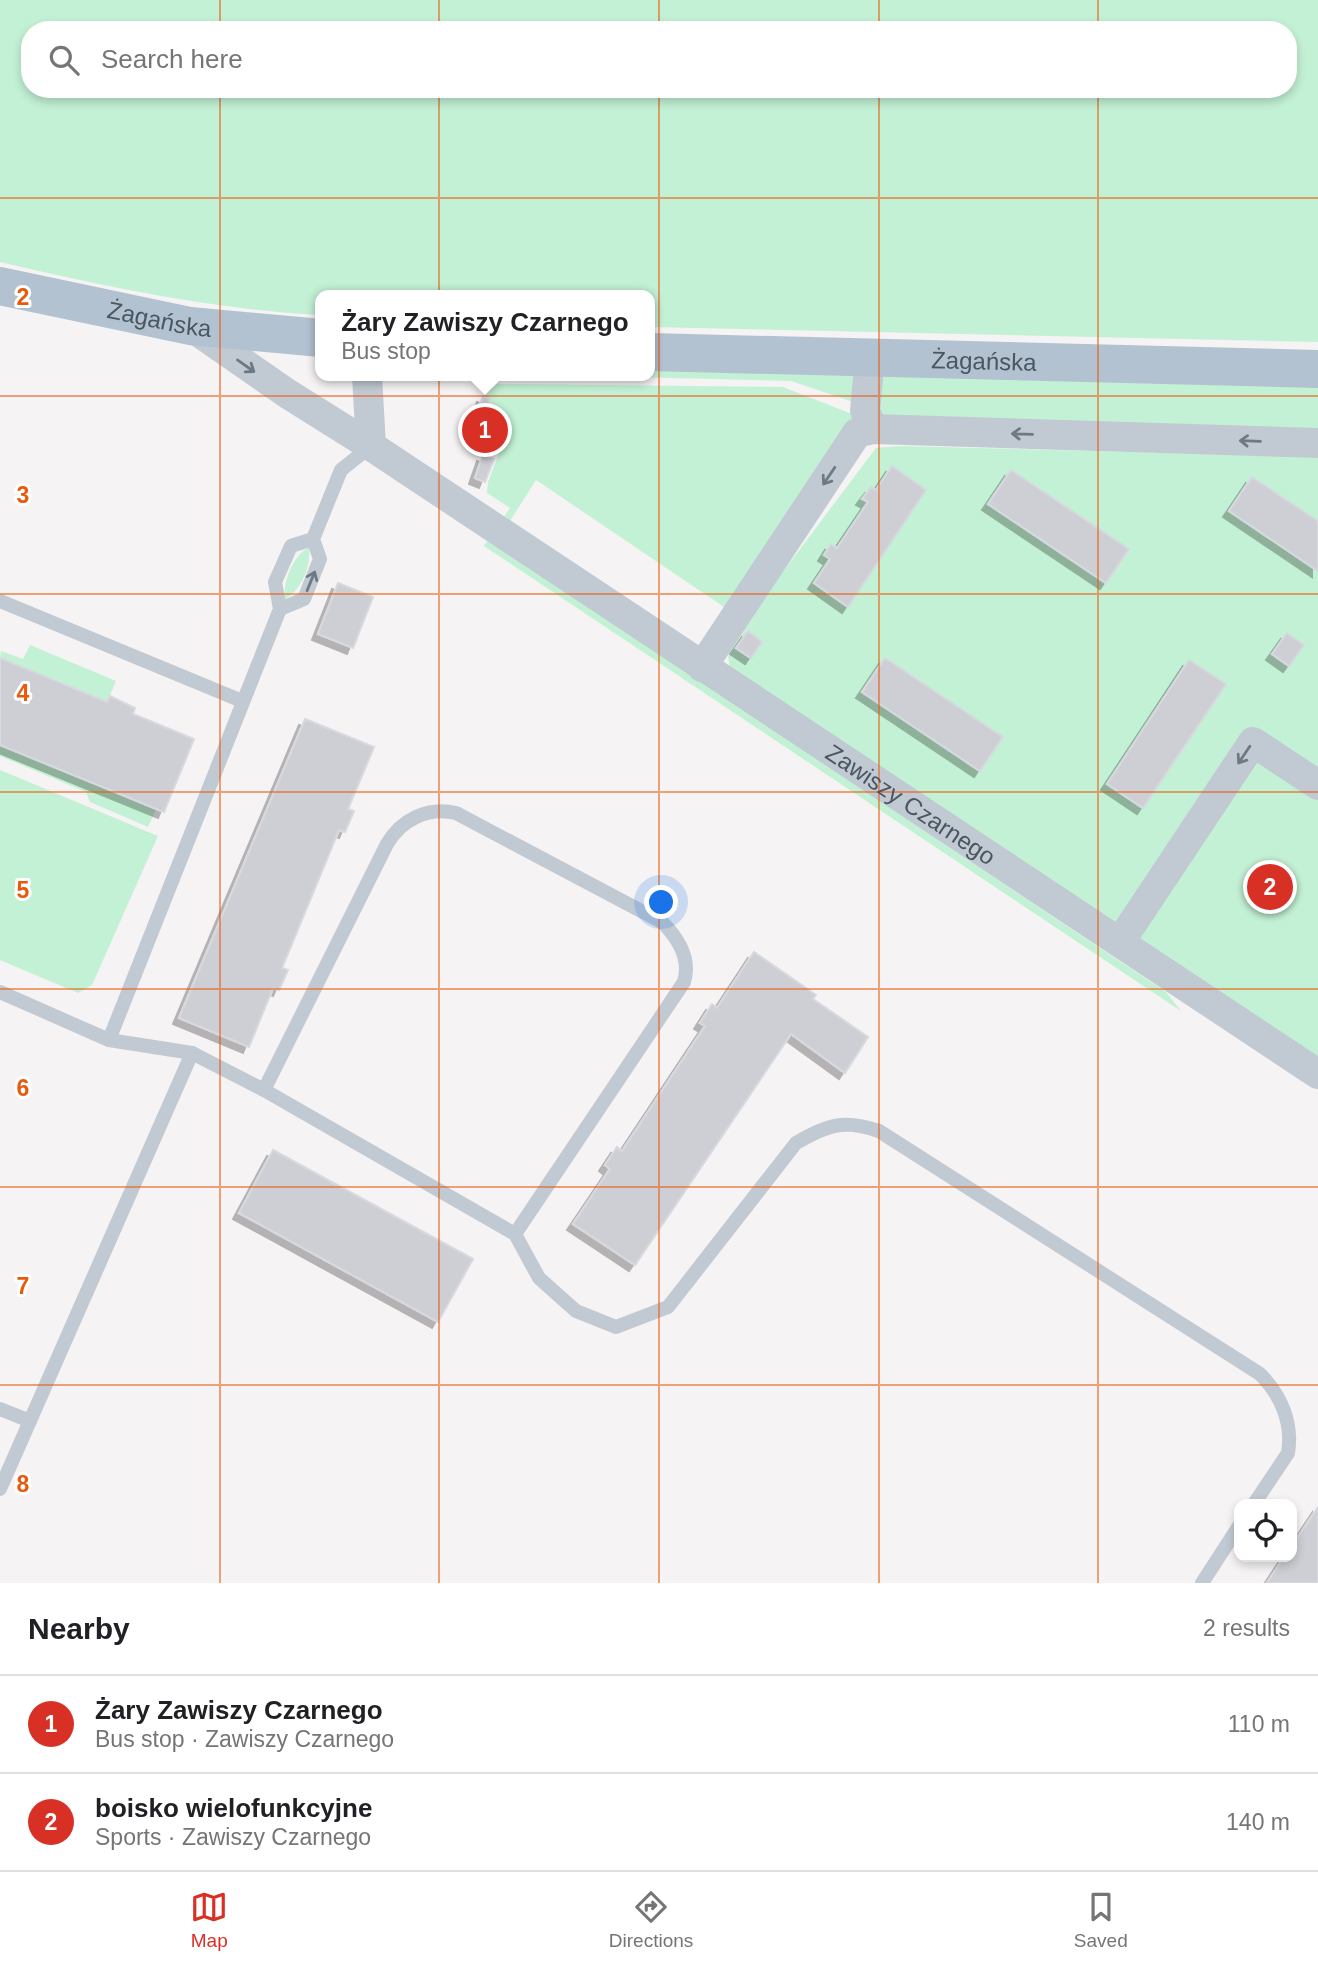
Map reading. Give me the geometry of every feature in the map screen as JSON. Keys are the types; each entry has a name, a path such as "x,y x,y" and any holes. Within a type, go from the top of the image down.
{"main road":[{"name":"Żagańska","path":"0,286 190,326 315,338"},
{"name":"Żagańska","path":"655,352 1318,369"}],"street":[{"name":"Zawiszy Czarnego","path":"190,326 288,394 371,446 1318,1074"},
{"path":"870,357 865,411 873,429"},
{"path":"368,381 371,446"},
{"path":"702,667 857,433 873,429 1318,443"},
{"path":"1120,942 1253,743 1318,785"}],"lane":[{"path":"280,609 304,599 320,559 313,539 341,470 371,446"},
{"path":"109,1040 280,609 275,582 291,546 313,539"},
{"path":"0,601 242,701"},
{"path":"264,1090 387,844 404,823 416,817 437,810 456,813 662,922 672,932 685,957 684,982 515,1234"},
{"path":"0,992 109,1040 192,1053 264,1090 515,1234 539,1278 576,1311 616,1327 668,1307 796,1143 822,1128 854,1123 879,1131 1260,1374 1276,1394 1287,1417 1290,1444 1288,1453 1257,1499"},
{"path":"0,1489 192,1053"},
{"path":"0,1409 30,1421"},
{"path":"1202,1583 1234,1534"}],"green space":[{"path":"0,0 1318,0 1318,342 655,327 655,290 315,290 315,315 239,308 80,280 0,262"},
{"path":"655,366 852,370 859,404 791,381 655,378"},
{"path":"897,371 1318,381 1318,433 883,415 878,403 879,378"},
{"path":"497,384 783,387 857,416 727,609 536,480 510,521 504,517 510,508 487,493 488,482 499,453 465,438 477,411 484,413 489,399 483,396"},
{"path":"899,446 1318,457 1318,1060 730,667 728,656 779,577 876,448"},
{"path":"488,540 1166,992 1181,1011 484,546"},
{"path":"309,547 304,577 296,590 284,600 290,570 298,557"},
{"path":"30,645 116,681 107,702 0,658 1,651 23,659"},
{"path":"0,745 156,810 148,827 90,802 86,792 0,756"},
{"path":"0,770 158,836 92,985 78,993 0,960"}],"building":[{"path":"483,396 490,399 483,414 477,411"},
{"path":"483,455 494,459 485,482 475,478"},
{"path":"892,466 926,490 848,607 814,583 830,559 824,555 831,544 837,548 868,502 862,499 871,487 876,490"},
{"path":"1011,470 1129,549 1106,583 988,504"},
{"path":"1252,477 1318,521 1318,571 1229,511"},
{"path":"338,583 373,597 353,648 318,634"},
{"path":"748,631 762,642 751,658 736,648"},
{"path":"1287,633 1304,645 1289,666 1272,654"},
{"path":"0,658 107,702 110,696 135,708 133,714 194,739 164,812 0,745"},
{"path":"885,658 1003,737 980,771 862,692"},
{"path":"1189,660 1226,684 1143,808 1107,784"},
{"path":"305,719 374,747 348,809 354,811 345,832 339,830 282,968 288,970 279,990 273,988 249,1047 179,1018"},
{"path":"754,952 816,995 813,999 868,1037 845,1073 791,1034 635,1265 573,1224 610,1169 605,1165 617,1147 622,1151 705,1026 700,1023 712,1004 717,1008"},
{"path":"273,1150 473,1259 438,1322 239,1213"},
{"path":"1318,1507 1318,1583 1267,1583 1281,1562 1297,1562 1297,1538"}],"place":[{"name":"Żary Zawiszy Czarnego","path":"485,430"},
{"name":"boisko wielofunkcyjne","path":"1270,887"}]}
